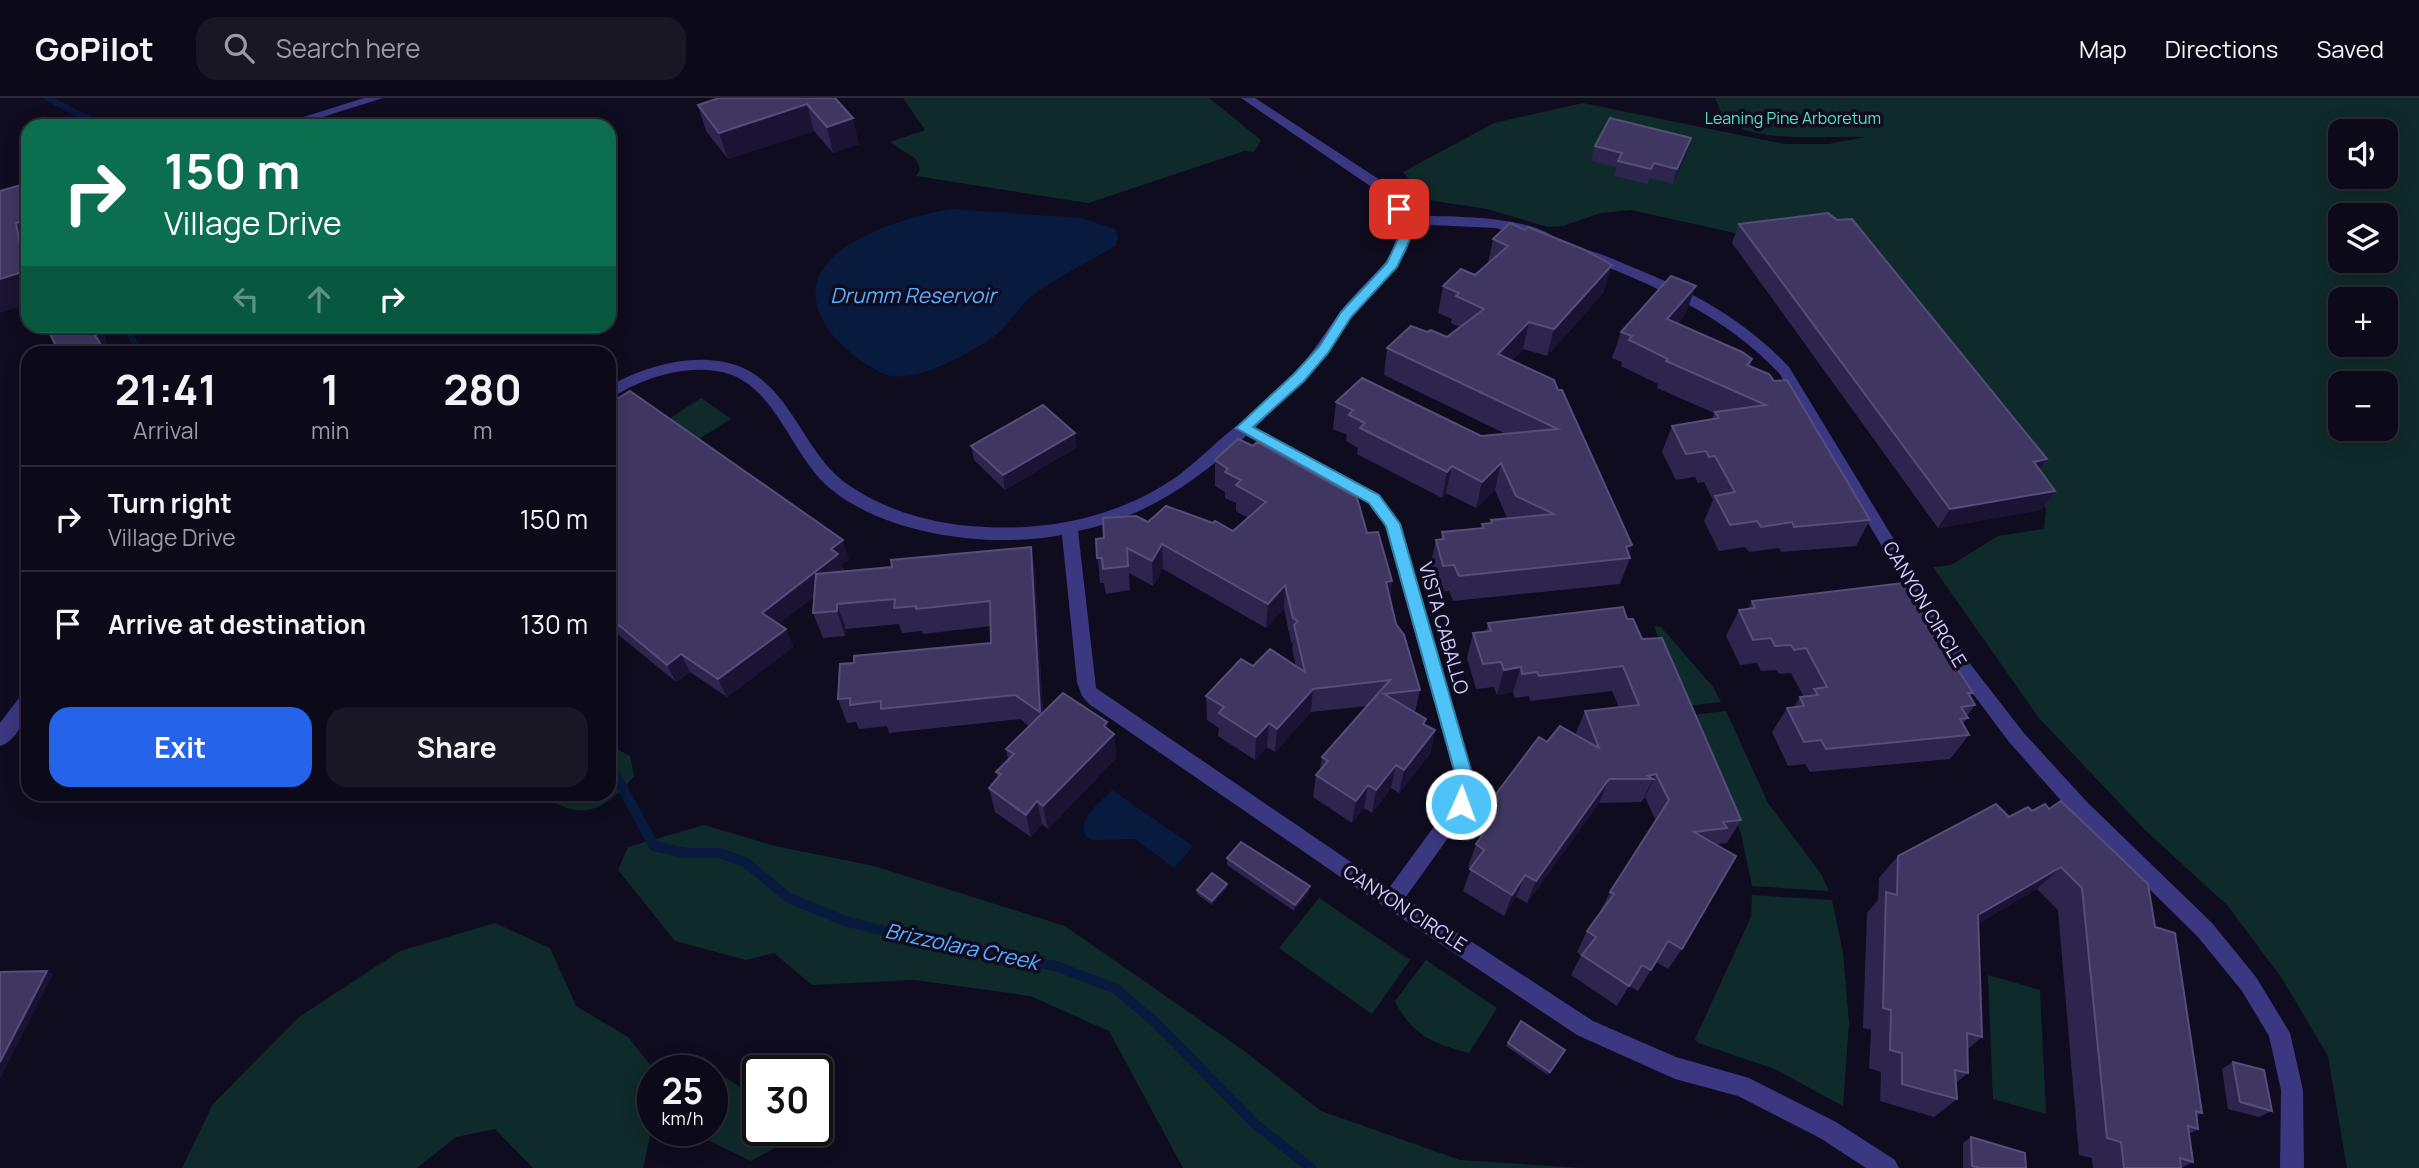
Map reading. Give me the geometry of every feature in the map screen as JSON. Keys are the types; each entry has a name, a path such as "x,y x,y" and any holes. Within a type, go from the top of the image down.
{"street":[{"path":"305,119 377,98"},
{"path":"616,388 628,380 674,367 730,369 749,377 766,394 826,477 872,507 914,523 981,534 1044,532 1105,517 1167,490 1199,467 1299,378 1324,350 1346,315 1393,264 1405,237 1403,220 1395,203 1381,187 1247,98"},
{"name":"CANYON CIRCLE","path":"1403,220 1488,222 1527,230 1668,287 1724,315 1755,338 1784,370 1962,666 2053,778 2205,930 2249,984 2279,1033 2292,1090 2292,1168"},
{"name":"VISTA CABALLO","path":"1243,428 1374,499 1393,524 1464,777 1461,804 1392,900"},
{"name":"CANYON CIRCLE","path":"1069,526 1088,691 1392,900 1585,1028 1675,1069 1741,1086 1828,1130 1886,1168"},
{"path":"0,738 21,709"}],"green space":[{"path":"903,98 1209,98 1261,140 1254,152 1244,151 1088,203 916,176 920,170 916,159 890,142 925,130"},
{"name":"Leaning Pine Arboretum","path":"1715,98 2419,98 2419,1168 2347,1168 2328,1056 2283,980 2228,906 2145,830 2039,718 1933,567 1951,565 1998,536 2044,529 2046,509 2030,483 1821,228 1735,233 1631,210 1601,213 1563,226 1548,227 1487,209 1427,200 1403,172 1494,123 1583,103 1784,144 1828,144 1866,137 1792,137 1752,132 1737,126 1720,111"},
{"path":"701,398 731,419 699,439 669,419"},
{"path":"1654,626 1661,627 1713,687 1721,702 1686,706"},
{"path":"1726,711 1768,803 1821,874 1829,891 1752,886 1741,833 1691,715"},
{"path":"616,749 630,756 634,776 616,794"},
{"path":"552,801 608,801 592,809 581,810"},
{"path":"704,825 775,846 874,866 1065,926 1243,1050 1321,1111 1460,1160 1582,1168 1183,1168 1109,1031 1030,996 915,980 812,985 774,953 746,960 675,941 618,870 628,847"},
{"path":"1752,895 1832,900 1843,953 1849,1023 1843,1106 1775,1069 1698,1043 1695,1039 1751,917"},
{"path":"1319,898 1410,960 1372,1014 1279,948"},
{"path":"495,923 550,948 576,1006 628,1037 642,1055 637,1055 637,1146 648,1146 643,1168 533,1168 495,1129 456,1137 417,1168 182,1168 213,1104 299,1017 400,951"},
{"path":"1426,960 1497,1008 1469,1053 1444,1046 1425,1036 1409,1022 1395,1001"},
{"path":"1988,975 2040,990 2046,1114 1993,1099"},
{"path":"728,1079 742,1088 742,1146 778,1146 751,1161 720,1146 728,1146"}],"water":[{"name":"Drumm Reservoir","path":"953,209 1081,218 1115,229 1118,237 1115,246 1033,295 1002,330 982,345 929,371 905,376 885,374 856,357 833,336 818,310 817,282 824,267 855,241 917,216"},
{"path":"1112,790 1193,846 1174,868 1135,839 1092,840 1086,836 1084,823 1087,817"}],"building":[{"path":"719,98 835,98 853,118 827,127 807,104 719,133 698,105"},
{"path":"1610,118 1691,138 1677,169 1654,163 1651,169 1618,161 1622,153 1595,146"},
{"path":"21,185 21,222 16,223 21,250 21,272 0,279 0,191"},
{"path":"1828,213 1837,220 1852,219 2047,459 2034,462 2055,491 1950,509 1739,224"},
{"path":"1510,223 1525,230 1528,227 1585,250 1612,265 1554,329 1529,322 1498,354 1554,380 1558,390 1562,390 1632,545 1626,547 1630,558 1459,576 1454,565 1443,566 1436,540 1444,539 1442,532 1484,528 1482,524 1492,523 1491,520 1554,514 1516,496 1501,463 1482,482 1452,466 1447,472 1360,428 1365,423 1349,415 1353,410 1336,402 1362,378 1481,436 1558,429 1387,348 1411,326 1447,337 1484,309 1456,296 1459,293 1443,286 1461,269 1475,275 1508,246 1493,239"},
{"path":"1671,276 1696,286 1667,319 1742,352 1752,359 1747,365 1769,374 1774,381 1787,380 1870,520 1794,527 1792,522 1761,527 1757,521 1730,525 1715,496 1735,492 1715,456 1709,457 1706,451 1686,454 1672,426 1719,418 1715,412 1766,405 1666,361 1668,359 1629,340 1632,336 1621,332"},
{"path":"50,333 94,333 101,346 56,346"},
{"path":"630,391 843,540 831,549 838,554 762,613 786,629 718,679 681,654 667,665 616,623 616,400"},
{"path":"1043,405 1075,433 1003,475 971,446"},
{"path":"1238,439 1253,446 1257,442 1357,498 1367,533 1378,532 1392,581 1386,582 1396,624 1404,635 1420,690 1384,694 1426,719 1423,724 1435,730 1404,770 1396,765 1376,790 1368,785 1356,801 1316,775 1328,761 1322,757 1390,680 1313,689 1277,729 1269,723 1256,737 1219,713 1224,707 1206,696 1241,659 1253,666 1270,649 1305,672 1294,625 1298,621 1293,618 1285,585 1268,604 1162,544 1152,561 1127,548 1128,566 1103,569 1102,558 1097,558 1096,539 1104,538 1103,518 1136,516 1148,522 1166,506 1213,523 1215,521 1233,531 1266,502 1236,485 1241,480 1225,472 1228,469 1215,460"},
{"path":"1031,547 1040,712 1015,695 881,709 881,701 850,705 850,698 838,699 840,664 854,663 854,656 991,643 990,601 916,609 916,606 894,608 895,599 837,604 837,611 813,613 816,574 892,567 891,560"},
{"path":"1903,583 1973,693 1968,693 1975,705 1961,707 1968,718 1960,719 1969,735 1826,749 1821,740 1804,742 1787,708 1804,706 1800,697 1818,695 1814,689 1827,687 1806,648 1794,650 1791,645 1775,646 1771,638 1753,640 1739,610 1755,608 1752,601"},
{"path":"1623,607 1627,619 1633,619 1642,639 1662,638 1741,820 1723,822 1727,828 1694,832 1736,856 1682,949 1668,941 1651,970 1642,965 1629,986 1582,955 1596,937 1587,931 1614,894 1610,892 1669,800 1656,774 1648,776 1653,779 1609,779 1536,881 1525,875 1512,895 1470,869 1484,850 1476,844 1495,817 1484,810 1539,737 1547,742 1560,726 1599,748 1585,711 1639,705 1623,666 1539,676 1537,672 1522,674 1521,667 1504,670 1501,662 1483,664 1473,633 1491,631 1488,623"},
{"path":"1063,693 1107,722 1104,726 1114,734 1043,806 1037,801 1026,815 989,788 1001,774 996,772 1014,754 1006,749"},
{"path":"2061,801 2148,884 2155,927 2175,933 2202,1113 2196,1111 2198,1129 2188,1126 2193,1162 2180,1158 2181,1168 2124,1168 2121,1142 2107,1138 2082,888 2061,867 1978,915 1982,1037 1967,1033 1968,1073 1955,1070 1957,1099 1902,1084 1902,1053 1890,1050 1891,1010 1883,1008 1886,892 1897,895 1898,856 1996,804 2009,817 2028,807 2032,811 2045,804 2049,809"},
{"path":"1241,842 1310,886 1295,905 1227,858"},
{"path":"1212,873 1227,884 1212,901 1197,890"},
{"path":"47,971 0,1062 0,972"},
{"path":"1521,1021 1565,1050 1550,1072 1508,1043"},
{"path":"2233,1062 2264,1070 2272,1111 2240,1102"},
{"path":"1971,1137 2025,1153 2026,1168 1972,1166"}],"waterway":[{"name":"Brizzolara Creek","path":"47,98 88,119"},
{"name":"Brizzolara Creek","path":"128,333 137,346"},
{"name":"Brizzolara Creek","path":"616,776 654,846 685,853 719,853 745,862 789,898 845,921 939,945 1056,966 1116,989 1156,1023 1255,1124 1311,1168"}],"route":[{"path":"1399,209 1405,237 1402,250 1393,264 1346,315 1324,350 1299,378 1243,428 1374,499 1393,524 1464,777 1461,804"}]}
